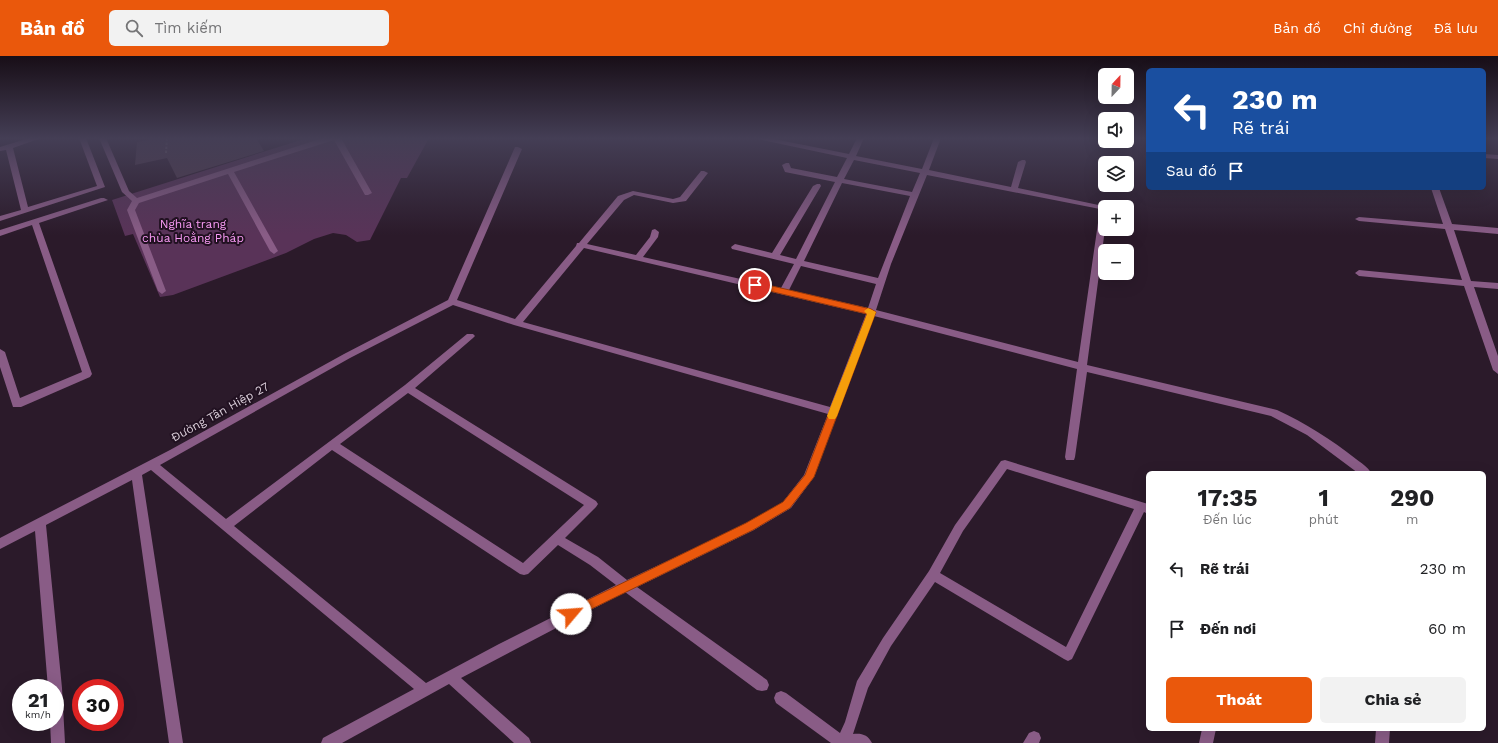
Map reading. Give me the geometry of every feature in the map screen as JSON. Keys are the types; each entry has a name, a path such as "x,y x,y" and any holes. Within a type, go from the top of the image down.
{"street":[{"path":"15,170 25,211"},
{"path":"0,219 101,187 94,170"},
{"path":"116,170 126,192 136,201"},
{"path":"162,291 131,210 136,201 233,170"},
{"path":"355,170 368,193"},
{"path":"509,170 452,302 517,323 834,412"},
{"path":"788,170 915,195"},
{"path":"784,292 845,170"},
{"path":"916,170 1098,207"},
{"path":"1014,189 1020,170"},
{"path":"230,171 274,251"},
{"path":"328,743 450,677 626,586 750,526 787,505 809,477 881,282 925,172"},
{"path":"517,323 580,245 625,195 633,193 679,201 704,173"},
{"path":"775,256 817,186"},
{"path":"1436,190 1498,370"},
{"path":"0,233 104,200"},
{"path":"1359,219 1449,228 1498,231"},
{"path":"0,352 17,404 87,374 35,222"},
{"path":"638,258 654,237 655,232"},
{"path":"1070,457 1100,236"},
{"path":"580,245 871,312 1082,367 1273,413 1288,419 1319,437 1339,450 1364,471"},
{"path":"735,247 881,282"},
{"path":"1359,273 1498,286"},
{"name":"Đường Tân Hiệp 27","path":"0,544 136,473 347,356 452,302"},
{"path":"228,526 332,444 408,388 470,336"},
{"path":"332,444 524,570 592,504 408,388"},
{"path":"151,464 425,690"},
{"path":"842,743 851,724 862,686 887,642 932,575 959,528 1005,464 1145,507 1068,655 932,575"},
{"path":"136,473 176,743"},
{"path":"40,523 54,679"},
{"path":"556,539 594,561 762,685"},
{"path":"450,677 524,743"},
{"path":"781,698 842,743 860,740 865,743"},
{"path":"57,731 58,743"},
{"path":"1206,743 1209,731"},
{"path":"1382,743 1384,731"}],"green space":[{"name":"Nghĩa trang chùa Hoằng Pháp","path":"206,170 411,170 407,178 401,178 370,240 357,242 346,235 333,233 314,239 286,253 173,295 160,297 133,234 125,236 112,200"}],"building":[{"path":"173,170 203,170 177,178"}],"slow traffic":[{"path":"832,416 871,312 868,311"}],"route":[{"path":"571,614 750,526 787,505 809,477 871,312 755,285"}]}
